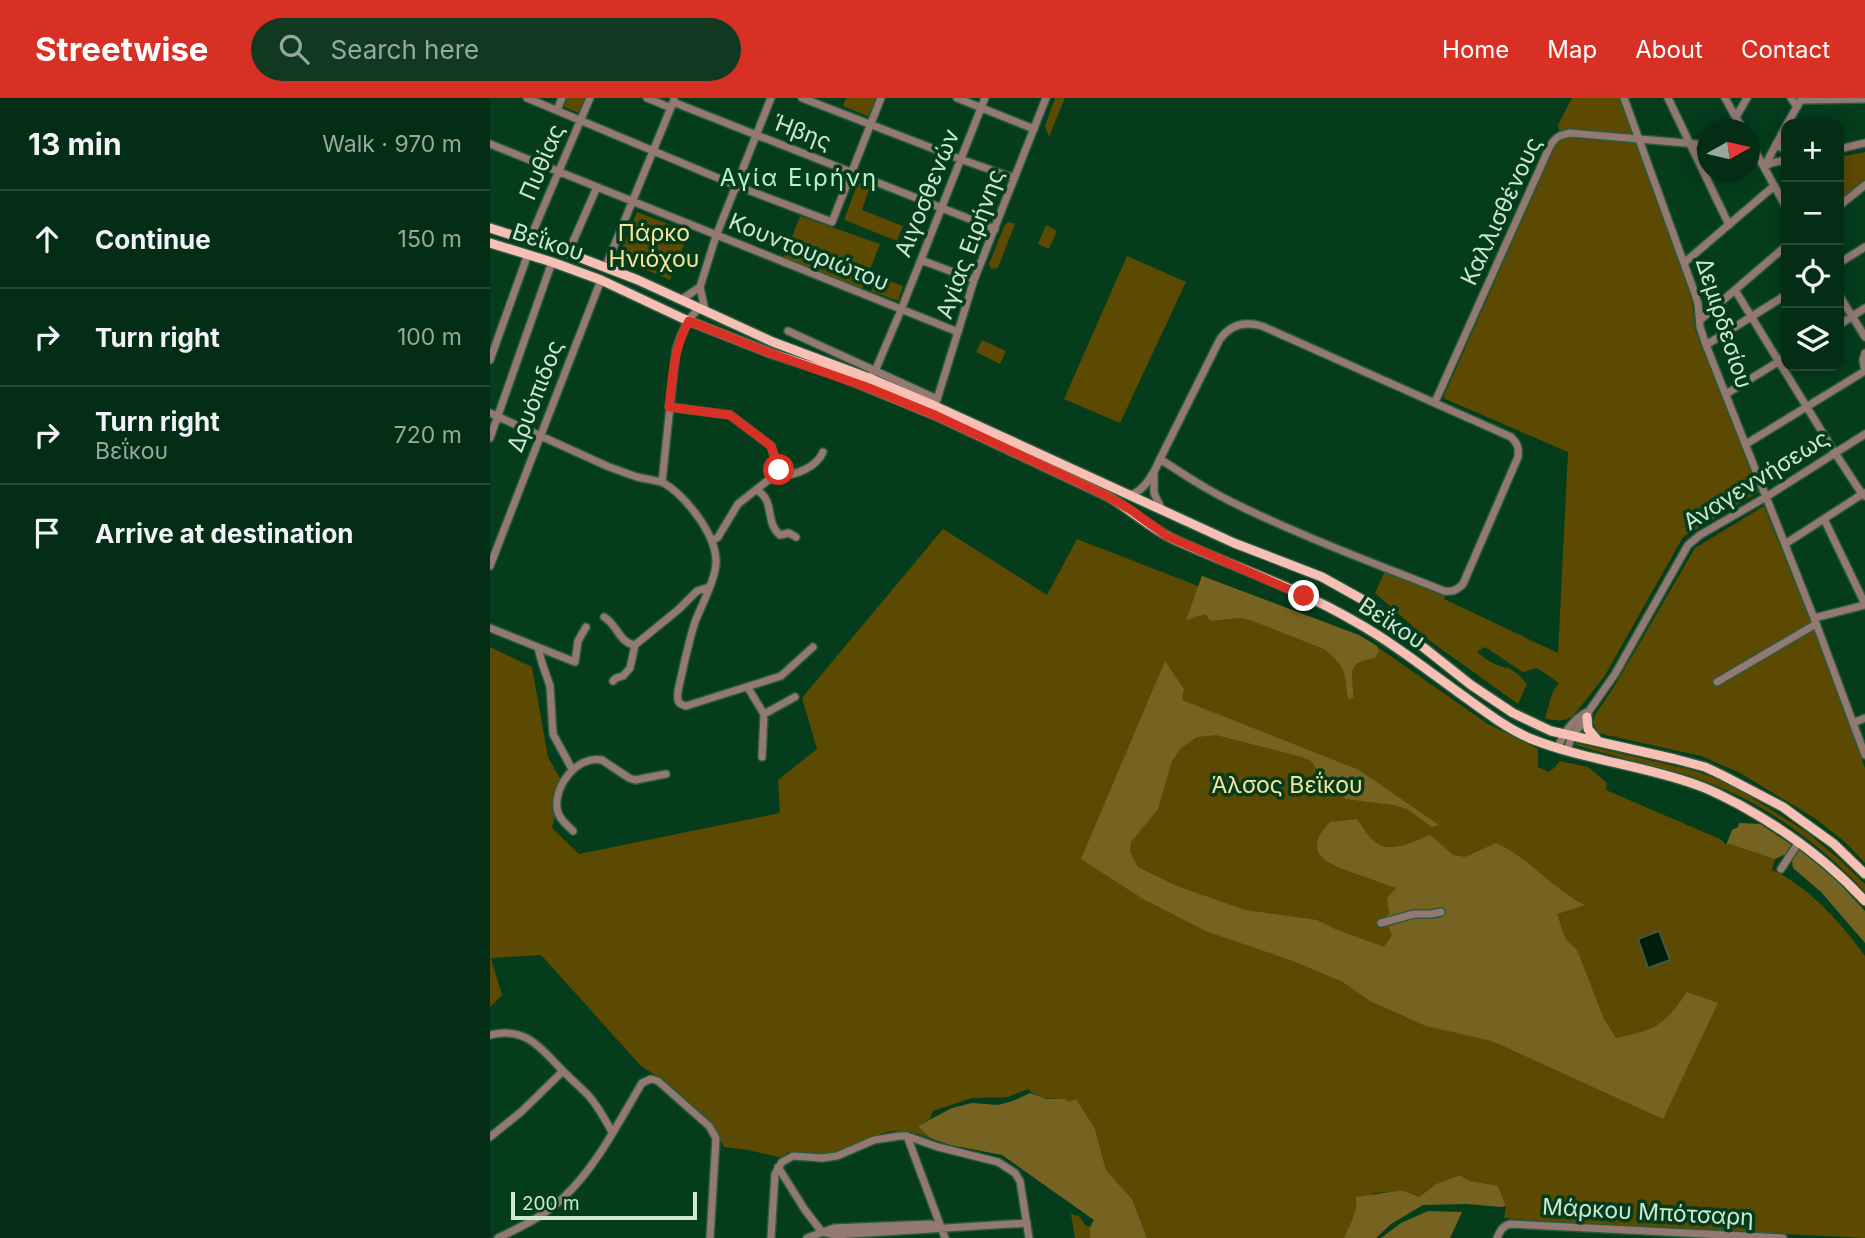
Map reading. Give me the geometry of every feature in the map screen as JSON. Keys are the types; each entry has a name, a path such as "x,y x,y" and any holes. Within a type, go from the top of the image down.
{"main road":[{"name":"Βεΐκου","path":"490,228 568,253 638,280 773,342 872,374 1098,482 1234,543 1336,584 1382,614 1471,685 1513,713 1544,729 1675,759 1723,775 1783,807 1834,844 1865,874"},
{"name":"Βεΐκου","path":"490,243 601,279 689,321 869,388 937,416 1105,495 1167,536 1355,621 1392,644 1504,724 1529,737 1562,749 1698,785 1773,823 1840,874 1865,901"},
{"path":"1588,714 1588,729 1599,742"}],"street":[{"path":"527,98 737,186 832,222 881,98"},
{"path":"557,110 562,98"},
{"name":"Πυθίας","path":"530,241 590,98"},
{"name":"Ήβης","path":"647,98 673,103 995,229"},
{"path":"662,482 676,350 689,321 696,311 703,309 700,287 716,236 771,98"},
{"path":"802,98 1014,178"},
{"path":"957,98 1034,129"},
{"name":"Αιγοσθενών","path":"872,374 901,310 985,98"},
{"name":"Αγίας Ειρήνης","path":"936,403 974,280 1046,98"},
{"name":"Δεμιρδεσίου","path":"1624,98 1698,304 1700,327 1706,345 1865,755"},
{"path":"1668,98 1728,225"},
{"path":"1725,98 1736,117"},
{"path":"1736,117 1746,98"},
{"path":"1791,98 1800,102 1865,99"},
{"path":"1790,119 1800,102"},
{"path":"605,268 673,103"},
{"name":"Καλλισθένους","path":"1435,402 1555,138 1570,133 1697,144"},
{"path":"1764,167 1781,135"},
{"path":"1844,148 1865,143"},
{"name":"Κουντουριώτου","path":"490,144 958,332"},
{"path":"1776,144 1781,148"},
{"path":"1760,161 1781,198"},
{"path":"1764,167 1781,164"},
{"path":"1684,263 1774,186"},
{"path":"1844,202 1865,186"},
{"path":"568,253 597,187"},
{"path":"1844,260 1865,247"},
{"path":"1700,320 1781,250"},
{"path":"490,360 528,254"},
{"path":"921,260 974,280"},
{"path":"490,438 494,415 552,262"},
{"name":"Δρυόπιδος","path":"490,566 601,279"},
{"path":"681,300 700,287"},
{"path":"1735,290 1781,358"},
{"path":"1706,345 1781,298"},
{"path":"1844,303 1865,337"},
{"path":"1844,322 1865,308"},
{"path":"1130,495 1137,492 1154,474 1160,459 1220,339 1227,330 1240,324 1262,326 1435,402 1511,437 1519,449 1518,457 1463,584 1452,592 1366,560 1240,506 1160,459"},
{"path":"788,331 872,374"},
{"path":"1746,444 1865,371 1865,353"},
{"path":"1726,394 1781,360"},
{"path":"1785,544 1864,494 1835,453 1788,371"},
{"path":"669,407 730,415 771,446 780,475"},
{"path":"494,415 609,467 662,482 689,503 712,541 717,562 715,574 694,625 678,691 678,702 686,706 781,676 813,647"},
{"name":"Αναγεννήσεως","path":"1562,749 1567,735 1588,714 1609,684 1688,545 1865,434"},
{"path":"712,541 718,537 738,504 748,495 767,481 816,463 822,452"},
{"path":"1154,474 1154,493 1162,510"},
{"path":"757,490 768,500 775,532 780,535 789,533 796,537"},
{"path":"1717,682 1815,621 1865,605 1824,519"},
{"path":"613,681 623,676 630,668 635,645 697,591 709,587"},
{"path":"604,617 624,640 635,645"},
{"path":"490,628 575,662 578,641 586,626"},
{"path":"538,649 551,686 553,734 572,769"},
{"path":"748,688 764,714 762,757"},
{"path":"764,714 794,697"},
{"path":"1853,723 1865,718"},
{"path":"573,831 561,820 557,808 559,791 572,769 597,758 629,778 666,774"},
{"path":"1781,869 1799,842"},
{"path":"1381,923 1414,914 1441,912"},
{"path":"490,1035 505,1033 526,1037 545,1052 593,1102 612,1132"},
{"path":"490,1137 522,1112 563,1072"},
{"path":"498,1238 533,1220 561,1200 588,1171 644,1081 651,1079 658,1081 709,1126 716,1138 710,1238"},
{"path":"907,1136 945,1238"},
{"path":"771,1238 775,1174 782,1162 793,1156 837,1156 883,1138 907,1136 948,1150 998,1161 1018,1176 1029,1238"},
{"path":"778,1167 822,1232"},
{"path":"807,1238 822,1232 835,1235 1027,1223"},
{"name":"Μάρκου Μπότσαρη","path":"1497,1238 1507,1224 1783,1238"}],"green space":[{"path":"567,98 586,98 581,114 564,107"},
{"path":"846,98 877,98 869,117 843,106"},
{"path":"1055,98 1065,98 1049,137 1045,126"},
{"path":"1572,98 1621,98 1692,300 1695,329 1759,492 1683,537 1604,677 1573,716 1559,720 1545,718 1553,691 1559,683 1537,668 1523,672 1485,647 1477,652 1496,665 1509,668 1527,684 1518,704 1426,638 1375,593 1385,571 1445,595 1444,599 1558,653 1568,452 1443,398 1560,135 1558,125"},
{"path":"1865,152 1865,182 1844,196 1844,182 1844,156"},
{"path":"858,183 870,187 862,210 903,226 897,241 844,220"},
{"name":"Πάρκο Ηνιόχου","path":"637,212 689,232 670,280 618,258"},
{"path":"800,216 880,244 862,290 783,260"},
{"path":"1005,224 1015,224 998,268 991,269 989,264"},
{"path":"1046,225 1057,231 1049,249 1038,244"},
{"path":"1127,256 1186,282 1120,423 1064,399"},
{"path":"877,276 903,286 898,301 871,291"},
{"path":"982,340 1006,351 1000,364 976,352"},
{"path":"1764,506 1865,768 1865,863 1845,842 1816,819 1740,773 1701,756 1597,733 1593,722 1695,548"},
{"name":"Άλσος Βεΐκου","path":"943,529 1047,595 1077,539 1198,586 1202,576 1369,641 1488,724 1538,749 1538,767 1548,772 1560,761 1588,767 1607,783 1606,790 1722,840 1726,845 1775,859 1772,870 1798,885 1823,907 1865,956 1865,1238 1556,1223 1504,1218 1506,1206 1498,1187 1470,1181 1460,1175 1436,1184 1419,1197 1405,1191 1374,1193 1357,1207 1344,1238 1147,1238 1132,1199 1106,1170 1095,1129 1065,1099 1040,1097 1028,1089 1008,1097 972,1098 933,1111 930,1119 918,1126 930,1138 914,1133 890,1131 837,1154 787,1152 783,1158 724,1147 712,1124 668,1083 641,1066 541,955 491,958 502,995 490,1007 490,647 532,667 548,757 563,784 552,828 579,854 780,813 778,780 817,749 802,698"},
{"path":"1576,743 1696,771 1732,785 1808,833 1865,884 1865,892 1829,857 1789,825 1745,799 1690,776 1575,745"},
{"path":"1071,1214 1079,1216 1085,1225 1090,1227 1090,1238 1075,1238"}],"shaded area":[{"path":"1202,576 1359,635 1377,646 1379,651 1375,658 1358,663 1352,671 1353,698 1348,697 1342,667 1324,649 1250,620 1240,618 1211,621 1205,614 1186,620"},
{"path":"1165,661 1184,689 1182,700 1359,770 1439,825 1432,827 1407,809 1394,805 1346,799 1335,792 1310,760 1216,735 1197,737 1181,748 1172,761 1158,809 1131,842 1130,852 1138,867 1177,886 1245,910 1317,920 1384,947 1392,935 1385,918 1389,913 1387,898 1396,888 1334,865 1320,855 1317,842 1330,822 1357,819 1372,840 1388,847 1402,846 1430,835 1453,855 1465,857 1496,843 1520,857 1562,891 1585,905 1557,914 1565,938 1577,950 1604,1019 1616,1038 1658,1025 1687,992 1718,1003 1663,1119 1492,1041 1426,1026 1370,1001 1343,982 1293,961 1208,932 1143,899 1081,859"},
{"path":"1739,823 1760,824 1793,846 1786,854 1775,859 1726,845 1732,830 1738,827"},
{"path":"1799,848 1826,869 1865,911 1865,943 1821,892 1793,868 1792,860"},
{"path":"1659,931 1670,960 1648,968 1638,939"},
{"path":"1030,1093 1069,1102 1076,1099 1095,1129 1106,1170 1132,1199 1147,1238 1090,1238 1090,1227 1094,1220 1002,1155 950,1145 930,1138 918,1126 952,1108 972,1103 998,1105"},
{"path":"1460,1175 1470,1181 1498,1186 1506,1206 1423,1205 1391,1224 1376,1238 1344,1238 1355,1213 1356,1197 1405,1191 1419,1197 1436,1184"},
{"path":"1428,1211 1462,1212 1450,1238 1381,1238 1401,1223"}],"district":[{"name":"Αγία Ειρήνη","path":"799,178"}],"route":[{"path":"779,470 771,446 730,415 669,407 676,350 689,321 770,353 832,373 937,416 1115,500 1167,536 1304,596"}]}
